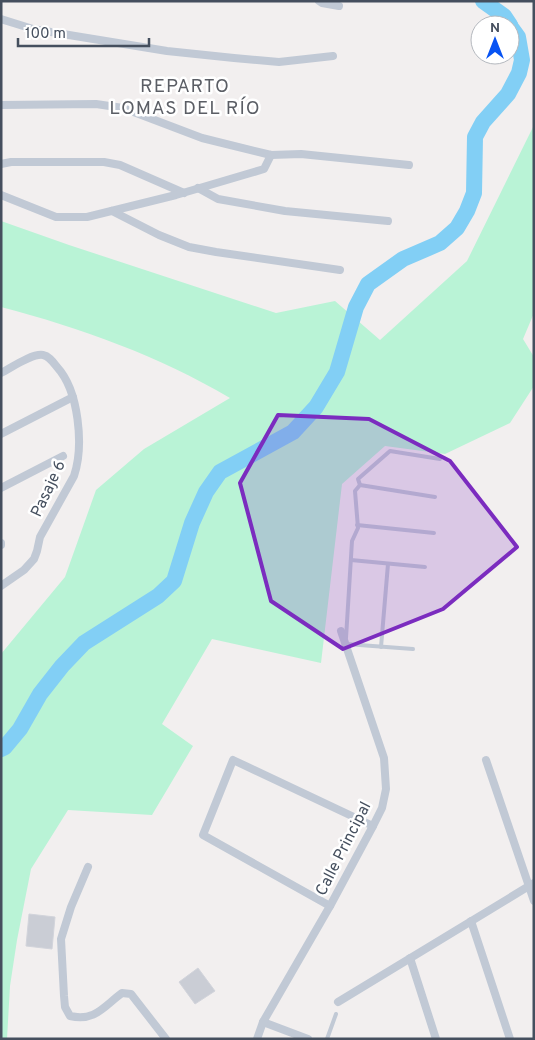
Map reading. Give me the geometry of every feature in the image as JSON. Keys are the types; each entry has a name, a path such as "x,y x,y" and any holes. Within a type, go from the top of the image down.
{"street":[{"path":"319,1 339,6"},
{"path":"1,19 33,29 167,50 234,58 279,62 333,56"},
{"path":"1,105 96,104 123,108 202,138 270,155 301,154 409,164"},
{"path":"1,195 56,217 87,217 184,193 264,169 270,155"},
{"path":"1,164 104,162 120,165 184,193"},
{"path":"198,188 218,199 285,211 388,221"},
{"path":"112,211 159,235 189,247 340,270"},
{"name":"Pasaje 6","path":"1,373 35,355 44,355 50,359 65,376 73,397 77,414 78,451 74,476 40,537 38,551 34,559 24,570 1,586"},
{"path":"1,434 73,397"},
{"path":"1,488 63,456"},
{"name":"Calle Principal","path":"256,1039 263,1022 330,906 382,808 386,788 384,758 341,631"},
{"path":"330,906 203,834 233,760 373,826"},
{"path":"486,760 531,885 534,901"},
{"path":"88,867 71,907 61,939 61,967 65,1007 70,1016 88,1018 100,1012 122,993 131,994 166,1039"},
{"path":"338,1002 531,885"},
{"path":"471,921 510,1039"},
{"path":"410,958 436,1039"},
{"path":"263,1022 308,1039"}],"lane":[{"path":"360,485 358,479 390,451 440,459"},
{"path":"360,485 435,497"},
{"path":"360,485 355,491 358,528 352,541 345,644 414,649"},
{"path":"357,525 434,533"},
{"path":"351,560 425,567"},
{"path":"381,646 388,564"},
{"path":"327,1039 336,1014"}],"highlighted area":[{"path":"278,415 369,419 450,461 517,547 443,609 343,649 271,601 240,483"}],"green space":[{"path":"534,125 534,313 523,339 534,357 534,386 510,423 445,454 385,446 342,484 321,663 212,639 162,724 193,746 152,815 68,810 31,869 10,986 7,1039 1,1039 1,654 65,577 96,490 144,449 230,398 147,356 61,324 1,307 1,221 276,313 335,301 380,340 467,261"}],"building":[{"path":"29,914 55,917 52,949 26,946"},
{"path":"198,968 215,991 195,1004 179,982"}],"waterway":[{"path":"483,1 503,15"},
{"path":"1,749 5,747 20,729 40,694 62,666 84,643 158,596 174,581 192,523 206,492 220,472 293,432 316,407 337,372 356,307 368,284 403,259 440,243 457,228 467,211 474,193 475,137 483,122 508,94 519,73 522,60 520,48"}],"district":[{"name":"REPARTO LOMAS DEL RÍO","path":"185,98"}]}
